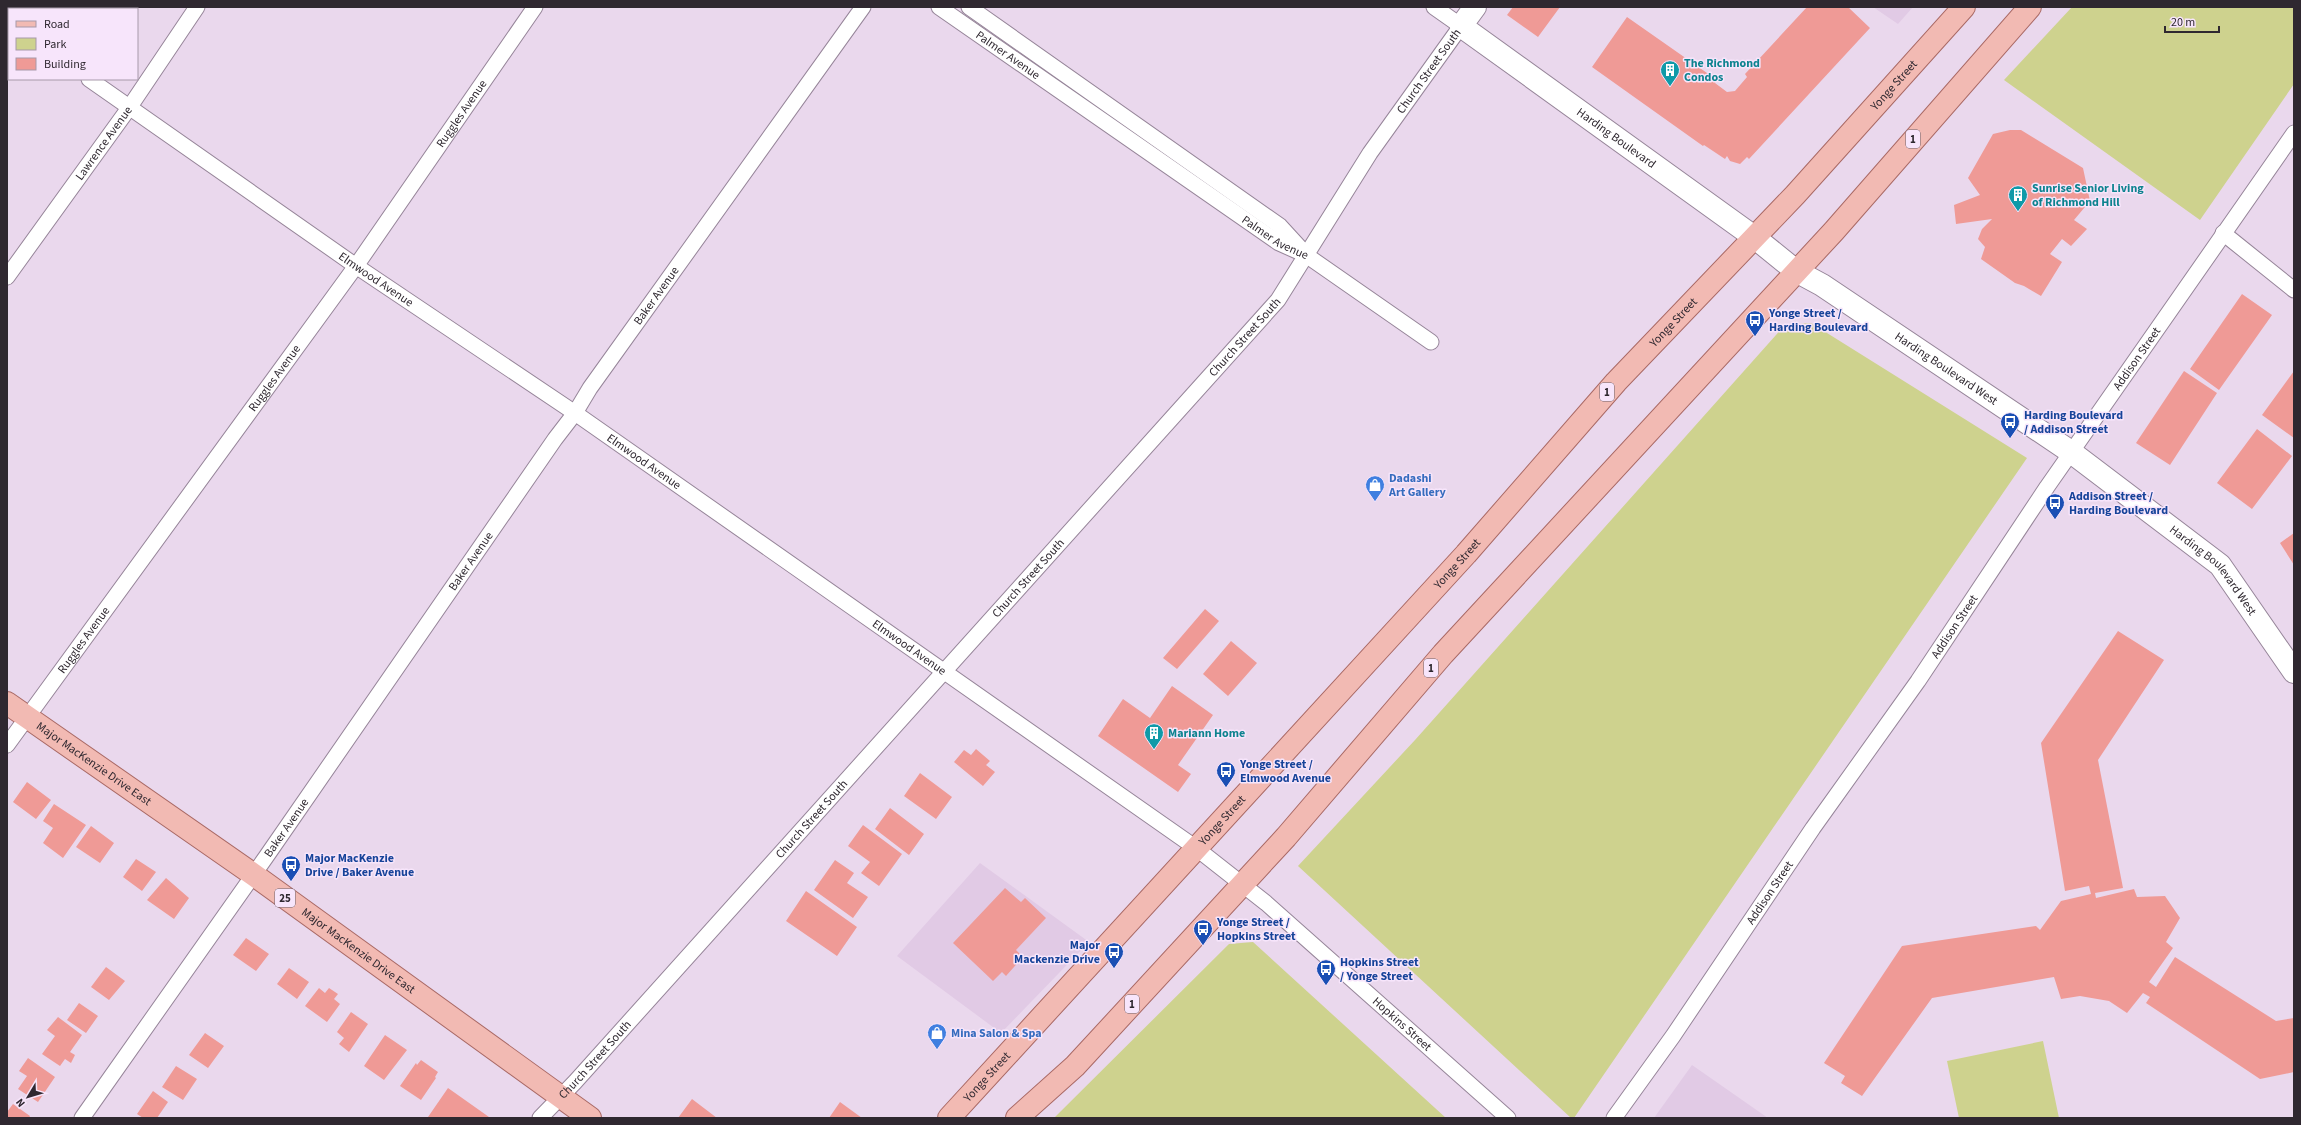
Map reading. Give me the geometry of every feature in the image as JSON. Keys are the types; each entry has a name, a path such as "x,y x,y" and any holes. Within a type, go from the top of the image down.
{"main road":[{"name":"Yonge Street","path":"949,1118 1466,554 1616,382 1795,195 1964,7"},
{"name":"1","path":"1017,1118 1075,1066 1241,884 1286,837 1443,654 1796,271 2030,7"},
{"name":"Major MacKenzie Drive East","path":"7,703 254,875 590,1118"}],"street":[{"name":"Lawrence Avenue","path":"7,276 129,108 197,7"},
{"name":"Ruggles Avenue","path":"7,745 356,266 535,7"},
{"name":"Baker Avenue","path":"82,1118 254,875 551,445 575,414 590,388 863,7"},
{"name":"Palmer Avenue","path":"939,7 1279,243 1306,255"},
{"name":"Palmer Avenue","path":"969,7 1280,226 1306,255"},
{"name":"Harding Boulevard","path":"1434,7 1754,237 1796,271"},
{"name":"Church Street South","path":"540,1118 559,1097 576,1082 1278,300 1370,153 1475,7"},
{"name":"Elmwood Avenue","path":"90,80 356,266 575,414 1196,848 1241,884"},
{"name":"Addison Street","path":"1614,1118 1673,1036 1813,828 1918,681 2071,452 2294,133"},
{"path":"2223,233 2294,290"},
{"path":"1306,255 1431,342"},
{"name":"Harding Boulevard West","path":"1796,271 1822,285 2071,452 2220,565 2294,672"},
{"name":"Hopkins Street","path":"1241,884 1266,903 1508,1118"}],"shaded area":[{"path":"1873,7 1913,7 1898,24"},
{"path":"980,863 1089,942 1001,1033 897,956"},
{"path":"1692,1065 1768,1118 1654,1118"}],"green space":[{"path":"2072,7 2294,7 2294,84 2200,220 2004,80"},
{"path":"1811,323 2027,458 1574,1118 1571,1118 1298,866 1415,740 1785,325"},
{"path":"1253,942 1446,1118 1054,1118 1229,944"},
{"path":"2043,1041 2059,1118 1959,1118 1947,1061"}],"building":[{"path":"1513,7 1560,7 1538,37 1507,15"},
{"name":"The Richmond Condos","path":"1807,7 1848,7 1870,28 1749,159 1747,157 1740,164 1730,161 1727,156 1725,159 1704,145 1703,146 1592,67 1627,17 1717,80 1715,83 1727,92 1735,91 1747,77 1745,74"},
{"name":"Sunrise Senior Living of Richmond Hill","path":"2010,130 2021,130 2083,168 2090,201 2074,220 2087,229 2071,246 2062,239 2050,254 2062,262 2041,296 2024,286 2015,283 1981,259 1985,247 1978,239 1982,229 1992,219 1956,224 1954,205 1980,195 1968,178 1993,134"},
{"path":"2242,294 2272,315 2219,390 2190,369"},
{"path":"2184,371 2217,393 2170,465 2136,443"},
{"path":"2294,371 2294,438 2262,415"},
{"path":"2257,429 2292,456 2252,509 2217,483"},
{"path":"2294,533 2294,565 2280,543"},
{"path":"1205,609 1219,621 1177,669 1163,658"},
{"path":"2118,631 2164,660 2098,760 2123,888 2095,893 2096,898 2134,889 2137,897 2165,896 2180,918 2166,942 2173,948 2149,982 2156,987 2175,957 2276,1021 2294,1018 2294,1072 2260,1079 2146,1003 2150,997 2143,993 2127,1013 2109,1001 2080,996 2061,999 2054,977 1932,998 1862,1096 1841,1083 1845,1076 1824,1063 1902,946 2036,926 2040,930 2061,901 2091,894 2089,886 2065,891 2041,743"},
{"path":"1231,641 1257,663 1228,696 1203,674"},
{"name":"Mariann Home","path":"1172,686 1213,715 1178,765 1191,774 1178,792 1098,736 1123,699 1150,718"},
{"path":"976,749 990,761 986,765 995,772 983,786 954,762 964,750 971,755"},
{"path":"920,773 952,797 936,819 904,796"},
{"path":"27,782 51,800 36,819 13,802"},
{"path":"54,804 86,825 63,858 43,843 53,828 43,821"},
{"path":"890,808 924,834 909,855 875,829"},
{"path":"863,825 902,854 879,886 861,873 870,862 848,846"},
{"path":"91,826 114,843 100,863 76,847"},
{"path":"136,859 156,872 142,891 123,877"},
{"path":"835,860 854,873 847,883 868,897 853,918 814,890"},
{"path":"166,878 189,898 174,919 147,900"},
{"path":"1005,888 1021,902 1025,898 1046,918 1016,950 1023,957 1006,976 1002,972 993,981 953,943"},
{"path":"806,891 857,927 837,956 786,921"},
{"path":"246,938 269,954 256,971 233,955"},
{"path":"106,967 125,981 109,1000 91,987"},
{"path":"289,968 309,982 297,999 277,984"},
{"path":"319,988 325,993 329,988 338,994 334,999 340,1004 327,1022 305,1006"},
{"path":"79,1003 98,1016 86,1033 67,1020"},
{"path":"351,1012 368,1024 349,1052 339,1044 344,1038 337,1032"},
{"path":"58,1017 82,1035 70,1052 75,1055 71,1063 65,1059 60,1066 42,1054 55,1036 47,1030"},
{"path":"205,1033 224,1046 208,1068 189,1055"},
{"path":"385,1035 407,1050 384,1080 364,1066"},
{"path":"28,1058 55,1077 38,1102 18,1089 27,1076 19,1071"},
{"path":"421,1060 438,1072 435,1077 436,1078 421,1100 400,1086 416,1063 417,1065"},
{"path":"176,1066 197,1079 183,1100 162,1087"},
{"path":"448,1088 489,1117 428,1117"},
{"path":"153,1091 168,1102 157,1118 143,1118 137,1114"},
{"path":"692,1099 717,1118 678,1118"},
{"path":"840,1102 862,1118 829,1118"},
{"path":"13,1104 30,1116 29,1118 7,1118 7,1112"}],"place":[{"name":"The Richmond Condos","path":"1670,87"},
{"name":"Sunrise Senior Living of Richmond Hill","path":"2018,212"},
{"name":"Yonge Street / Harding Boulevard","path":"1755,337"},
{"name":"Harding Boulevard / Addison Street","path":"2010,439"},
{"name":"Dadashi Art Gallery","path":"1375,502"},
{"name":"Addison Street / Harding Boulevard","path":"2055,520"},
{"name":"Mariann Home","path":"1154,750"},
{"name":"Yonge Street / Elmwood Avenue","path":"1226,788"},
{"name":"Major MacKenzie Drive / Baker Avenue","path":"291,882"},
{"name":"Yonge Street / Hopkins Street","path":"1203,946"},
{"name":"Major Mackenzie Drive","path":"1114,969"},
{"name":"Hopkins Street / Yonge Street","path":"1326,986"},
{"name":"Mina Salon & Spa","path":"937,1050"}]}
